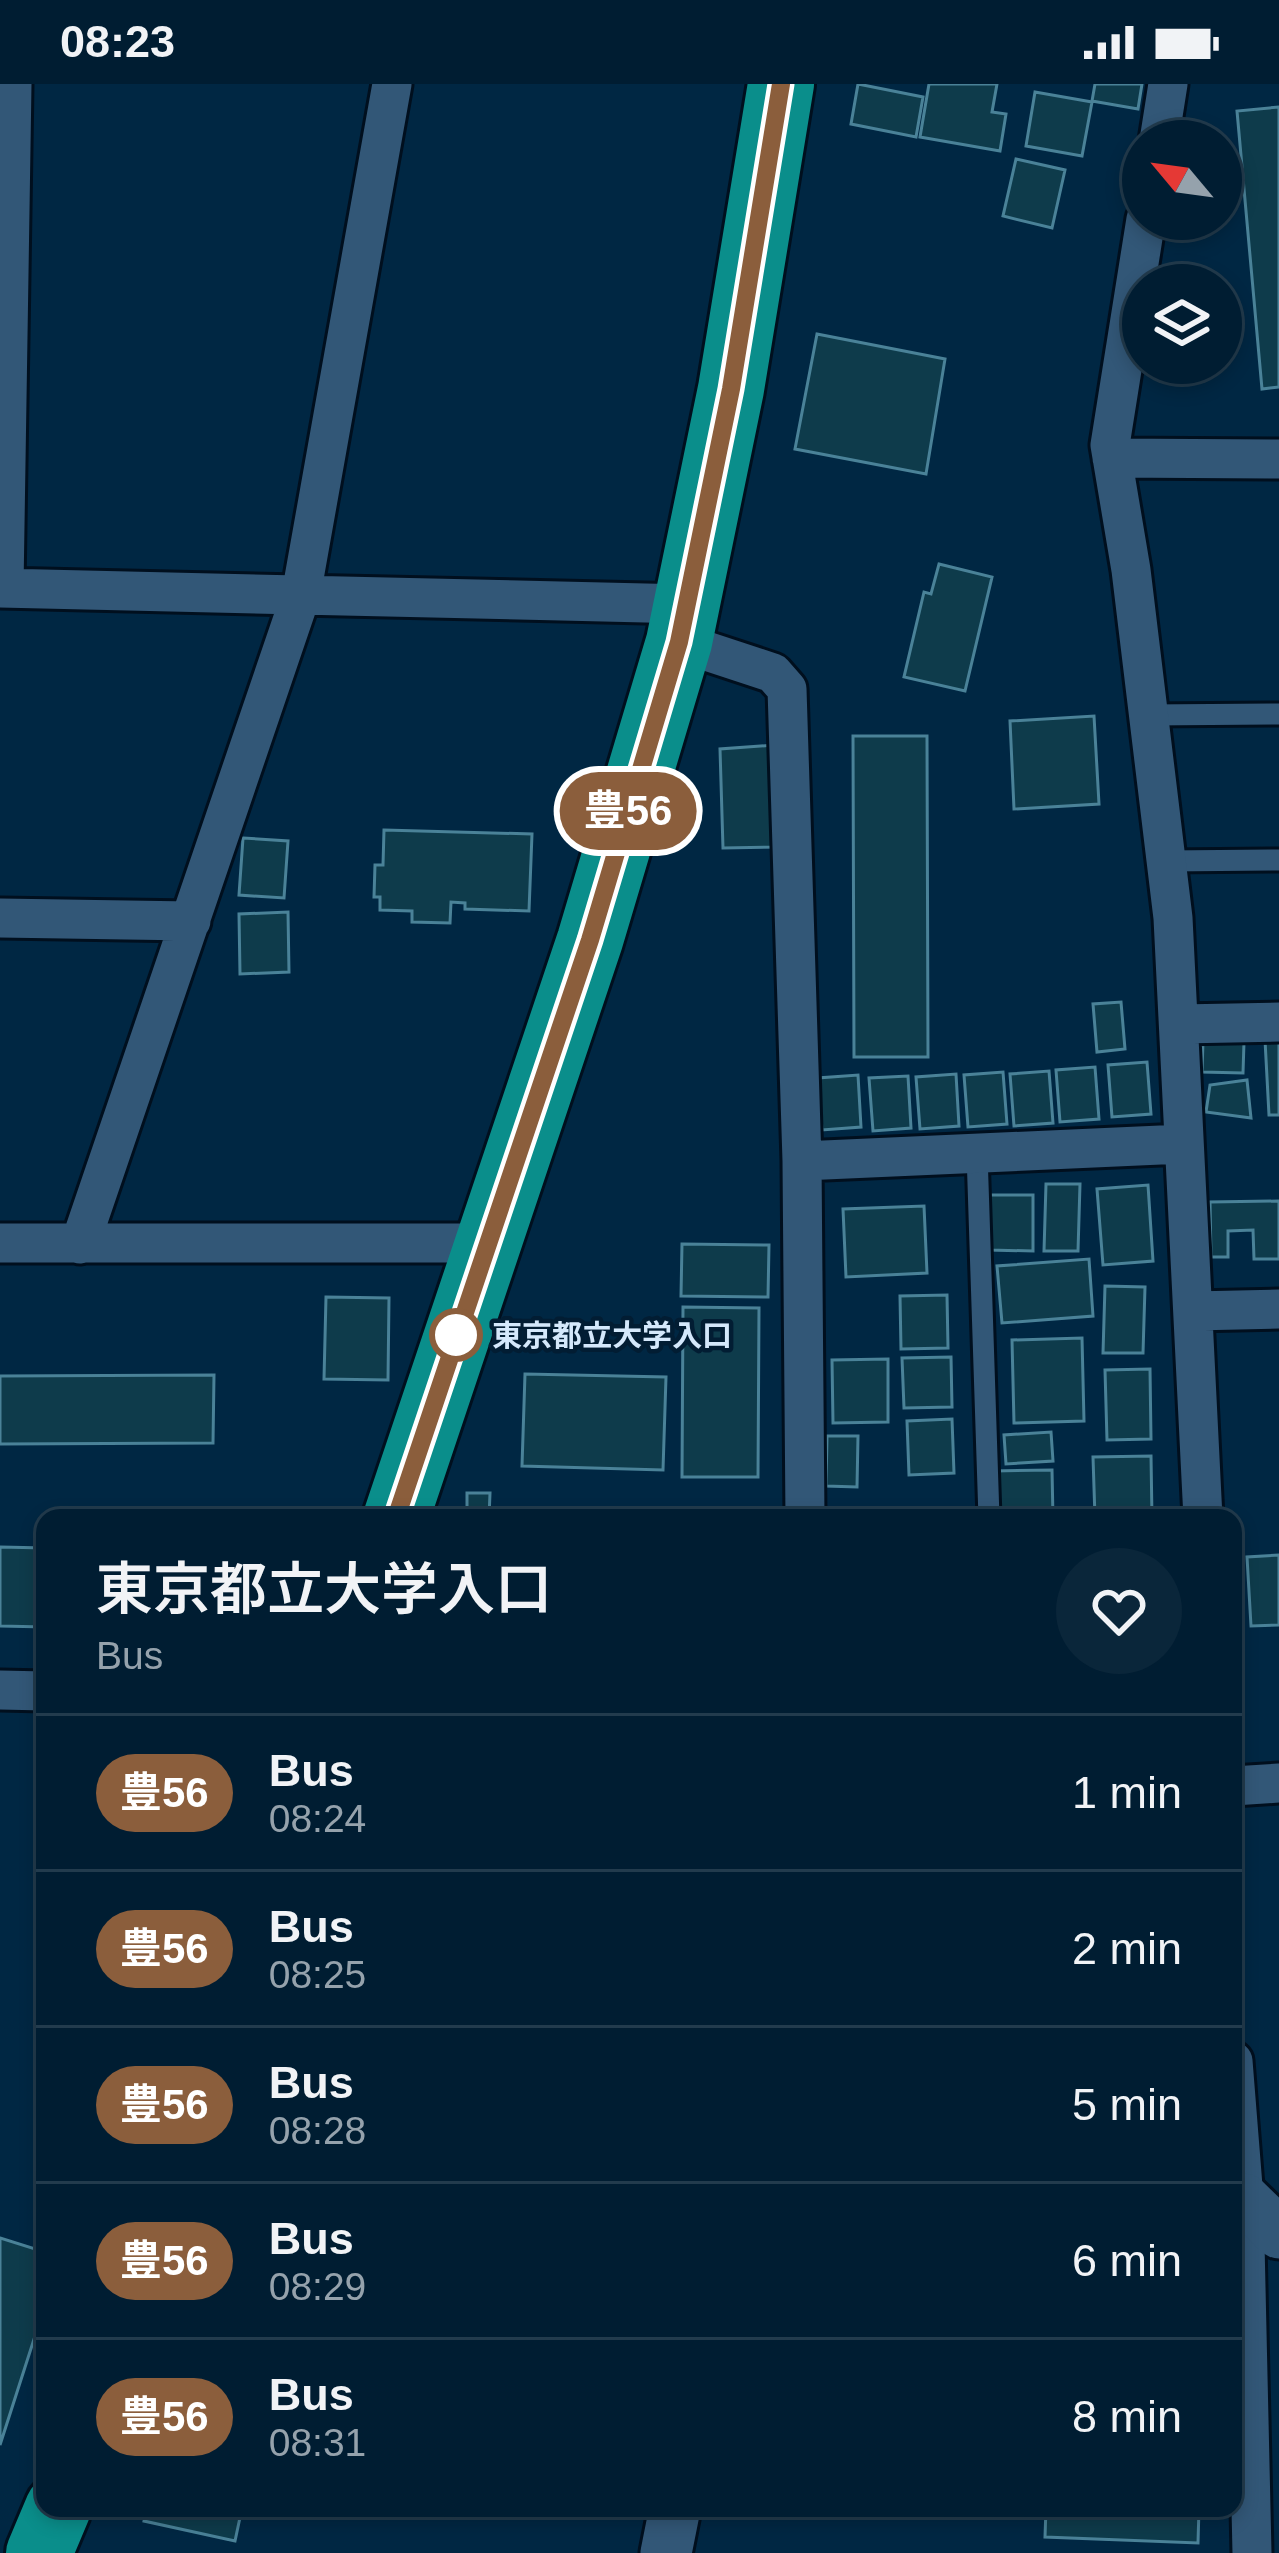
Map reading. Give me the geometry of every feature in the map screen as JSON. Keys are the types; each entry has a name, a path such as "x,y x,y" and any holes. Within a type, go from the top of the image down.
{"highway":[{"path":"398,1509 590,940 683,623 731,389 782,84"},
{"path":"39,2553 54,2517"}],"street":[{"path":"13,84 2,588 301,595 683,623 772,673 787,689 802,1161 805,1509"},
{"path":"80,1244 301,595 392,84"},
{"path":"1162,120 1168,84"},
{"path":"1143,240 1110,445 1167,861 1180,1024 1203,1509"},
{"path":"1112,458 1279,459"},
{"path":"0,918 191,921"},
{"path":"1180,1024 1279,1022"},
{"path":"802,1161 1183,1144"},
{"path":"0,1243 487,1243"},
{"path":"1193,1311 1279,1310"},
{"path":"0,1690 36,1691"},
{"path":"1242,1785 1279,1783"},
{"path":"1242,2110 1259,2204 1252,2553"},
{"path":"666,2553 674,2517"}],"lane":[{"path":"1149,715 1279,714"},
{"path":"1167,861 1279,860"},
{"path":"977,1153 989,1509"}],"building":[{"path":"858,84 923,97 916,137 851,124"},
{"path":"929,84 997,84 992,112 1006,114 1000,151 920,137"},
{"path":"1095,84 1142,84 1138,109 1092,101"},
{"path":"1035,92 1092,102 1082,156 1026,146"},
{"path":"1279,107 1279,387 1262,389 1242,120 1238,120 1237,111"},
{"path":"1016,159 1065,170 1052,228 1003,216"},
{"path":"817,334 945,359 926,474 795,449"},
{"path":"939,564 992,577 965,691 904,677 924,592 931,594"},
{"path":"1094,716 1099,804 1014,809 1010,721"},
{"path":"853,736 927,736 928,1057 854,1057"},
{"path":"775,745 780,847 723,848 720,749"},
{"path":"384,830 532,834 529,911 465,909 465,903 451,902 450,923 412,922 412,911 380,910 380,897 374,897 375,865 383,865"},
{"path":"243,838 288,841 284,898 239,895"},
{"path":"288,912 289,972 240,974 239,914"},
{"path":"1121,1002 1125,1049 1097,1052 1093,1004"},
{"path":"1265,1040 1279,1040 1279,1115 1269,1115"},
{"path":"1203,1041 1244,1042 1243,1073 1202,1072"},
{"path":"1147,1062 1151,1114 1112,1117 1108,1065"},
{"path":"1095,1067 1099,1119 1060,1122 1056,1070"},
{"path":"1049,1071 1053,1123 1014,1126 1010,1074"},
{"path":"1003,1072 1007,1124 968,1127 964,1075"},
{"path":"956,1074 959,1126 920,1129 916,1077"},
{"path":"858,1075 861,1127 822,1130 818,1078"},
{"path":"908,1076 911,1128 873,1131 869,1078"},
{"path":"1247,1080 1251,1118 1206,1112 1210,1085"},
{"path":"1046,1184 1080,1184 1078,1251 1044,1251"},
{"path":"1148,1185 1153,1261 1103,1265 1097,1189"},
{"path":"989,1195 1033,1195 1033,1251 989,1250"},
{"path":"1279,1201 1279,1259 1254,1259 1253,1230 1228,1231 1228,1257 1211,1257 1210,1202"},
{"path":"924,1206 927,1273 846,1277 843,1209"},
{"path":"682,1244 769,1245 768,1297 681,1296"},
{"path":"1089,1259 1093,1316 1002,1323 997,1266"},
{"path":"1105,1286 1145,1287 1143,1353 1103,1353"},
{"path":"947,1295 948,1348 901,1349 900,1296"},
{"path":"326,1297 389,1298 388,1380 324,1379"},
{"path":"683,1307 759,1308 758,1477 682,1477"},
{"path":"1082,1338 1084,1421 1014,1423 1012,1340"},
{"path":"951,1357 952,1407 904,1408 902,1358"},
{"path":"888,1359 888,1422 833,1423 832,1360"},
{"path":"1150,1369 1151,1439 1107,1440 1105,1370"},
{"path":"525,1374 666,1377 663,1470 522,1466"},
{"path":"214,1375 213,1443 0,1444 0,1376"},
{"path":"952,1419 954,1473 909,1475 907,1421"},
{"path":"1051,1432 1053,1461 1006,1464 1004,1435"},
{"path":"827,1436 858,1436 857,1487 826,1486"},
{"path":"1151,1456 1152,1509 1095,1509 1093,1457"},
{"path":"1052,1470 1053,1509 994,1509 993,1471"},
{"path":"467,1493 490,1493 489,1509 467,1509"},
{"path":"0,1547 36,1548 36,1627 0,1626"},
{"path":"1279,1555 1279,1625 1251,1626 1247,1557"},
{"path":"0,2238 36,2249 36,2333 0,2445"},
{"path":"145,2517 240,2517 235,2541 144,2521"},
{"path":"1046,2517 1199,2517 1198,2543 1045,2537"}],"bus line":[{"name":"豊56","path":"399,1509 590,940 679,642 731,389 781,84"}],"place":[{"name":"東京都立大学入口","path":"456,1335"}]}
